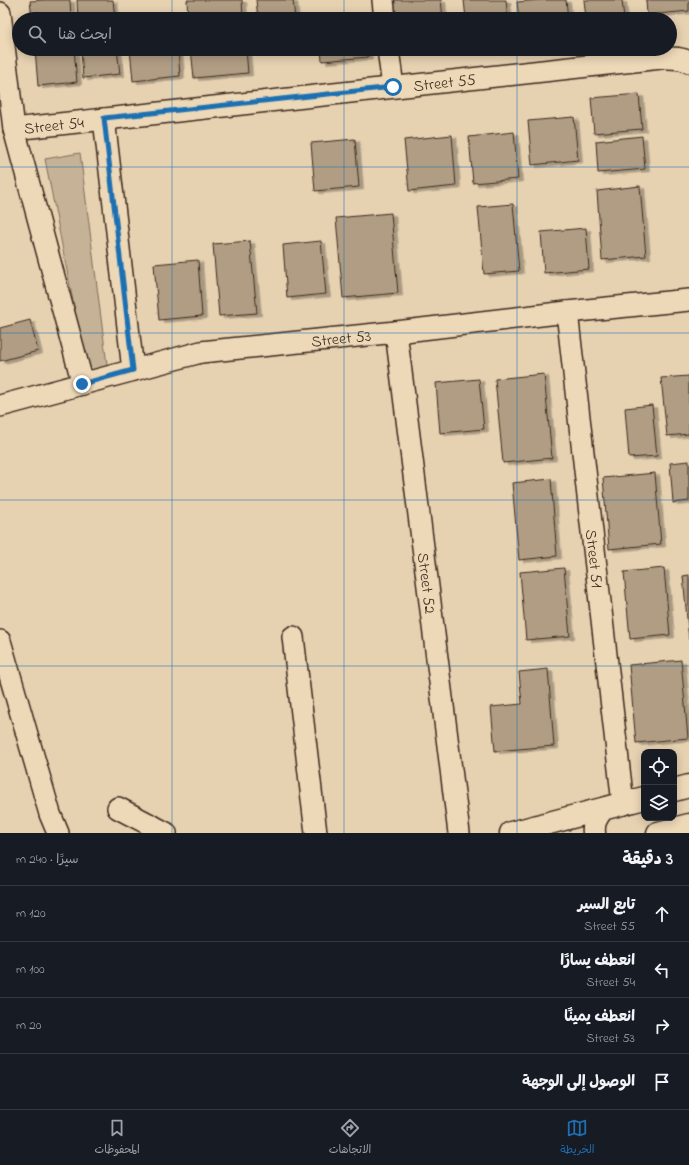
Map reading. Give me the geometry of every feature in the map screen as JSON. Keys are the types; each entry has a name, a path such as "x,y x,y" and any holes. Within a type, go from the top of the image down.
{"main road":[{"path":"677,789 689,786"},
{"path":"511,833 564,827 602,810 641,799"},
{"path":"594,833 593,825 595,819 602,810"},
{"path":"658,833 689,825"}],"street":[{"path":"383,0 384,12"},
{"name":"Street 54","path":"0,13 14,129 82,384"},
{"path":"389,56 393,87"},
{"name":"Street 55","path":"104,118 661,58 684,59 689,62"},
{"name":"Street 54","path":"14,129 104,118 133,370"},
{"name":"Street 53","path":"0,406 201,352 689,300"},
{"name":"Street 51","path":"567,312 623,804"},
{"name":"Street 52","path":"396,332 460,833"},
{"path":"293,637 316,833"},
{"path":"0,641 49,823 58,833"},
{"path":"118,808 166,833"}],"shaded area":[{"path":"80,153 108,373 88,377 45,159"}],"building":[{"path":"70,0 71,12 31,12 30,1"},
{"path":"77,0 113,0 114,12 78,12"},
{"path":"187,0 242,0 243,12 188,12"},
{"path":"256,0 293,0 294,12 257,12"},
{"path":"388,0 441,0 442,12 389,12"},
{"path":"464,0 506,0 507,12 465,12"},
{"path":"566,0 567,12 518,12 517,2"},
{"path":"584,0 622,0 623,12 585,12"},
{"path":"646,0 689,0 689,11 647,12"},
{"path":"36,56 75,56 77,82 38,86"},
{"path":"81,56 118,56 120,74 83,78"},
{"path":"131,56 179,56 180,76 133,81"},
{"path":"192,56 247,56 248,73 194,78"},
{"path":"322,56 368,57 322,61"},
{"path":"639,94 642,129 594,133 591,98"},
{"path":"574,117 578,160 532,165 528,121"},
{"path":"514,132 518,179 473,183 469,137"},
{"path":"452,135 456,186 409,191 404,140"},
{"path":"642,136 645,169 598,173 596,141"},
{"path":"355,139 359,187 315,191 311,143"},
{"path":"640,186 646,256 602,260 597,191"},
{"path":"513,204 519,271 484,274 478,207"},
{"path":"391,213 398,293 343,298 336,218"},
{"path":"586,228 589,269 544,273 541,232"},
{"path":"250,241 257,313 219,316 213,244"},
{"path":"321,241 326,294 287,298 283,245"},
{"path":"198,260 202,316 159,320 154,264"},
{"path":"30,320 38,351 0,361 0,328"},
{"path":"544,374 552,458 503,463 495,379"},
{"path":"689,376 689,434 667,436 661,378"},
{"path":"479,379 484,429 440,433 436,383"},
{"path":"652,405 657,456 629,458 625,408"},
{"path":"689,461 689,501 673,503 670,463"},
{"path":"655,473 661,544 609,549 603,478"},
{"path":"551,479 557,556 519,560 512,483"},
{"path":"564,568 570,636 526,640 520,572"},
{"path":"664,568 670,635 630,639 624,572"},
{"path":"689,575 689,640 683,576"},
{"path":"681,660 688,738 636,743 629,665"},
{"path":"548,669 554,746 495,751 491,707 522,704 519,672"}],"route":[{"path":"82,384 133,370 104,118 393,87"}]}
